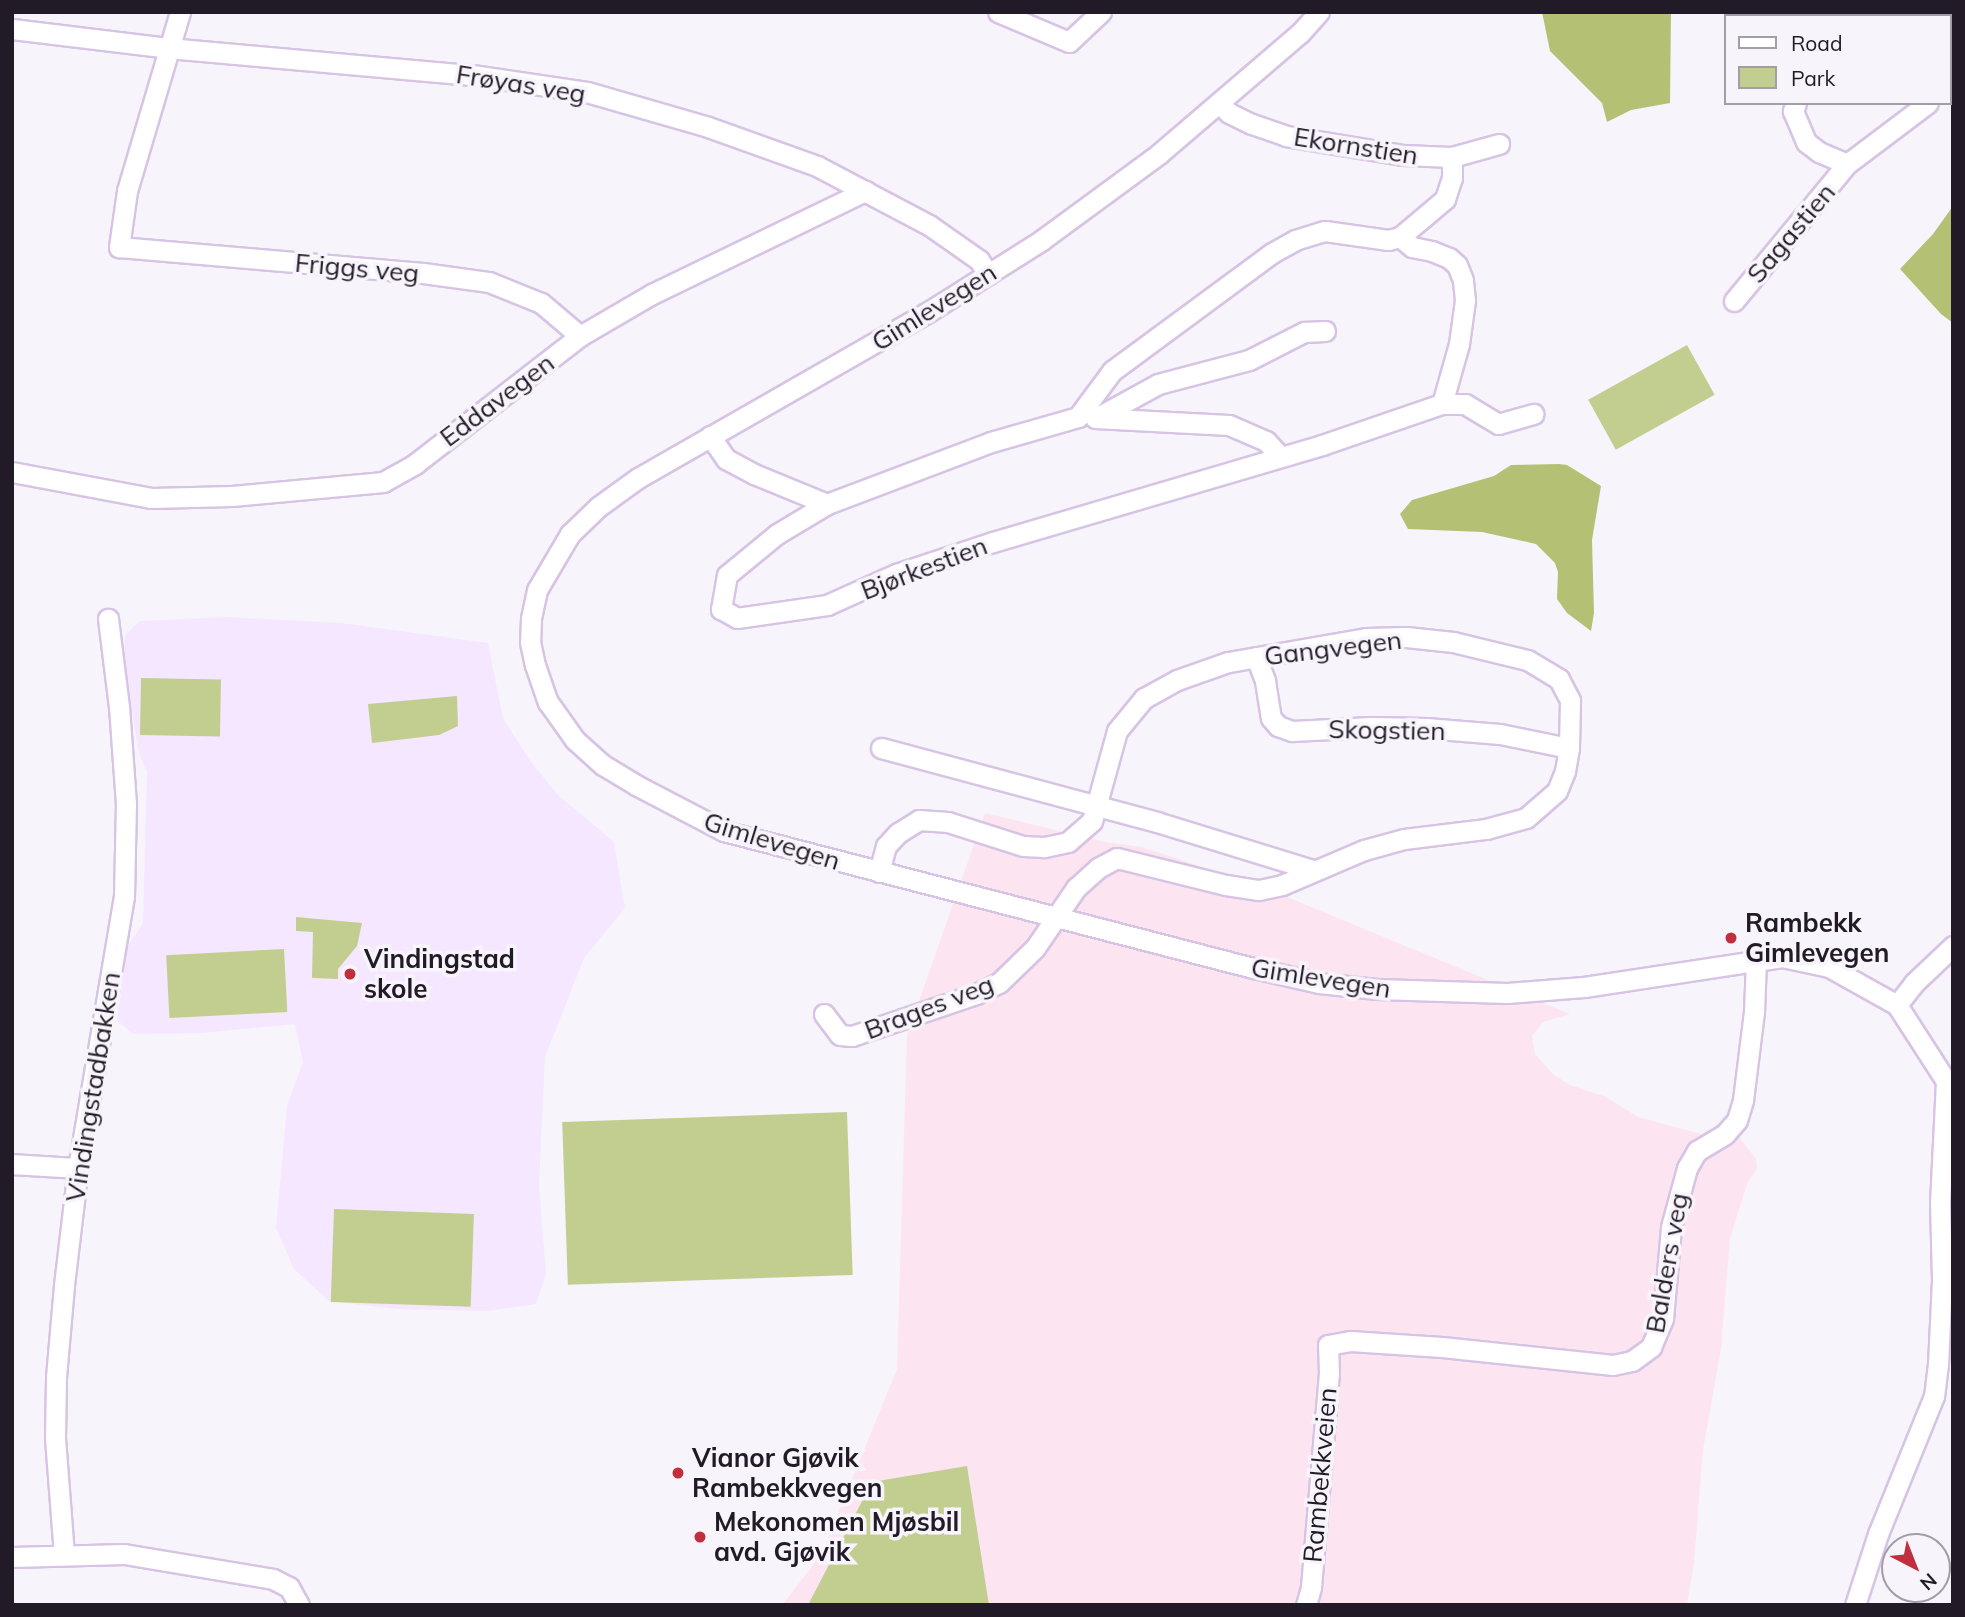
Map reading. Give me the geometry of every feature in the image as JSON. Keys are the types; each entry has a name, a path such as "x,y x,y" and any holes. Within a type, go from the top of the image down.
{"street":[{"path":"167,48 180,12"},
{"path":"998,12 1069,42 1101,12"},
{"name":"Gimlevegen","path":"1318,12 1300,33 1219,103 1090,206 988,274 852,357 638,478 598,507 570,534 537,590 531,618 530,642 548,702 575,740 603,765 679,810 724,831 1319,983 1377,989 1493,993 1584,987 1782,957 1829,967 1897,1005"},
{"name":"Frøyas veg","path":"12,29 167,48 472,75 587,92 708,127 817,166 937,231 979,260 988,274"},
{"name":"Friggs veg","path":"167,48 127,191 119,247 423,273 489,282 541,303 580,336"},
{"name":"Ekornstien","path":"1219,103 1229,113 1286,136 1403,155 1452,157 1499,144"},
{"name":"Sagastien","path":"1795,105 1793,111 1806,142 1819,152 1847,164"},
{"name":"Sagastien","path":"1734,301 1847,164 1925,105"},
{"path":"1087,418 1112,372 1272,253 1295,240 1325,231 1388,240 1400,237 1445,199 1452,178 1452,157"},
{"name":"Eddavegen","path":"12,472 150,498 232,496 383,482 415,464 580,336 652,294 865,191"},
{"path":"1400,237 1412,247 1449,258 1457,265 1462,280 1465,300 1459,344 1442,404"},
{"name":"Bjørkestien","path":"1325,331 1304,332 1249,359 1158,384 1087,418 991,442 827,504 777,534 727,575 721,609 737,618 827,605 896,574 993,541 1322,445 1442,404 1465,404 1498,424 1534,414"},
{"name":"Bjørkestien","path":"1087,418 1229,425 1266,441 1279,456"},
{"path":"710,436 726,459 754,474 827,504"},
{"name":"Vindingstadbakken","path":"64,1555 55,1437 56,1377 78,1168 124,897 125,804 119,707 108,619"},
{"name":"Gangvegen","path":"879,872 886,846 898,833 919,820 948,822 1023,846 1044,847 1068,842 1093,821 1116,731 1144,698 1177,680 1228,662 1366,638 1406,637 1453,642 1528,660 1559,679 1570,700 1569,748 1557,791 1526,818 1486,829 1405,839 1364,850 1282,885 1259,890 1226,885 1117,858 1098,868 1076,888 1058,917"},
{"name":"Skogstien","path":"1256,657 1265,681 1271,718 1278,726 1292,731 1371,727 1426,728 1500,734 1569,748"},
{"path":"881,748 1096,806 1313,870"},
{"name":"Brages veg","path":"824,1014 840,1035 852,1036 976,994 999,983 1020,966 1058,917"},
{"path":"1855,1605 1878,1534 1934,1396 1942,1280 1940,1202 1948,1128 1946,1081 1897,1005 1914,983 1953,946"},
{"name":"Balders veg","path":"1328,1345 1349,1341 1442,1347 1613,1365 1645,1353 1656,1340 1663,1319 1671,1227 1687,1168 1697,1150 1725,1134 1737,1120 1752,1024 1756,959"},
{"path":"12,1164 78,1168"},
{"name":"Rambekkveien","path":"1306,1605 1311,1587 1328,1386 1328,1345"},
{"path":"12,1557 124,1554 273,1580 289,1587 299,1605"}],"shaded area":[{"name":"Vindingstad skole","path":"226,617 341,623 488,643 503,719 531,762 559,796 614,842 625,908 584,958 545,1057 539,1185 546,1274 536,1304 487,1311 395,1309 329,1301 294,1269 276,1228 287,1106 303,1062 295,1024 200,1033 133,1034 117,1020 127,948 143,923 147,772 139,753 124,667 125,635 140,621"},
{"path":"985,813 1105,842 1142,847 1265,888 1570,1014 1543,1022 1532,1036 1535,1054 1554,1075 1570,1085 1606,1097 1638,1117 1701,1134 1720,1132 1739,1137 1756,1159 1757,1168 1747,1184 1730,1238 1721,1349 1703,1450 1694,1563 1687,1605 782,1605 821,1555 897,1369 907,1035"}],"green space":[{"path":"1542,12 1671,12 1670,103 1631,110 1607,122 1602,103 1550,51"},
{"path":"1953,206 1953,323 1941,314 1900,269 1933,234"},
{"path":"1687,345 1715,395 1616,450 1588,400"},
{"path":"1511,465 1567,465 1601,486 1592,540 1594,613 1591,631 1567,613 1557,599 1558,572 1555,563 1536,544 1482,532 1408,529 1400,514 1412,500 1494,476"},
{"path":"141,678 221,679 220,736 140,735"},
{"path":"457,696 458,726 439,735 372,743 368,704"},
{"path":"296,917 362,923 357,946 338,969 338,979 312,978 313,932 296,931"},
{"path":"284,949 287,1012 169,1018 166,955"},
{"path":"847,1112 853,1275 568,1285 562,1122"},
{"path":"334,1209 474,1214 471,1307 331,1302"},
{"path":"967,1466 989,1605 808,1605 872,1482"}],"place":[{"name":"Rambekk Gimlevegen","path":"1731,938"},
{"name":"Vindingstad skole","path":"350,974"},
{"name":"Vianor Gjøvik Rambekkvegen","path":"678,1473"},
{"name":"Mekonomen Mjøsbil avd. Gjøvik","path":"700,1537"}]}
